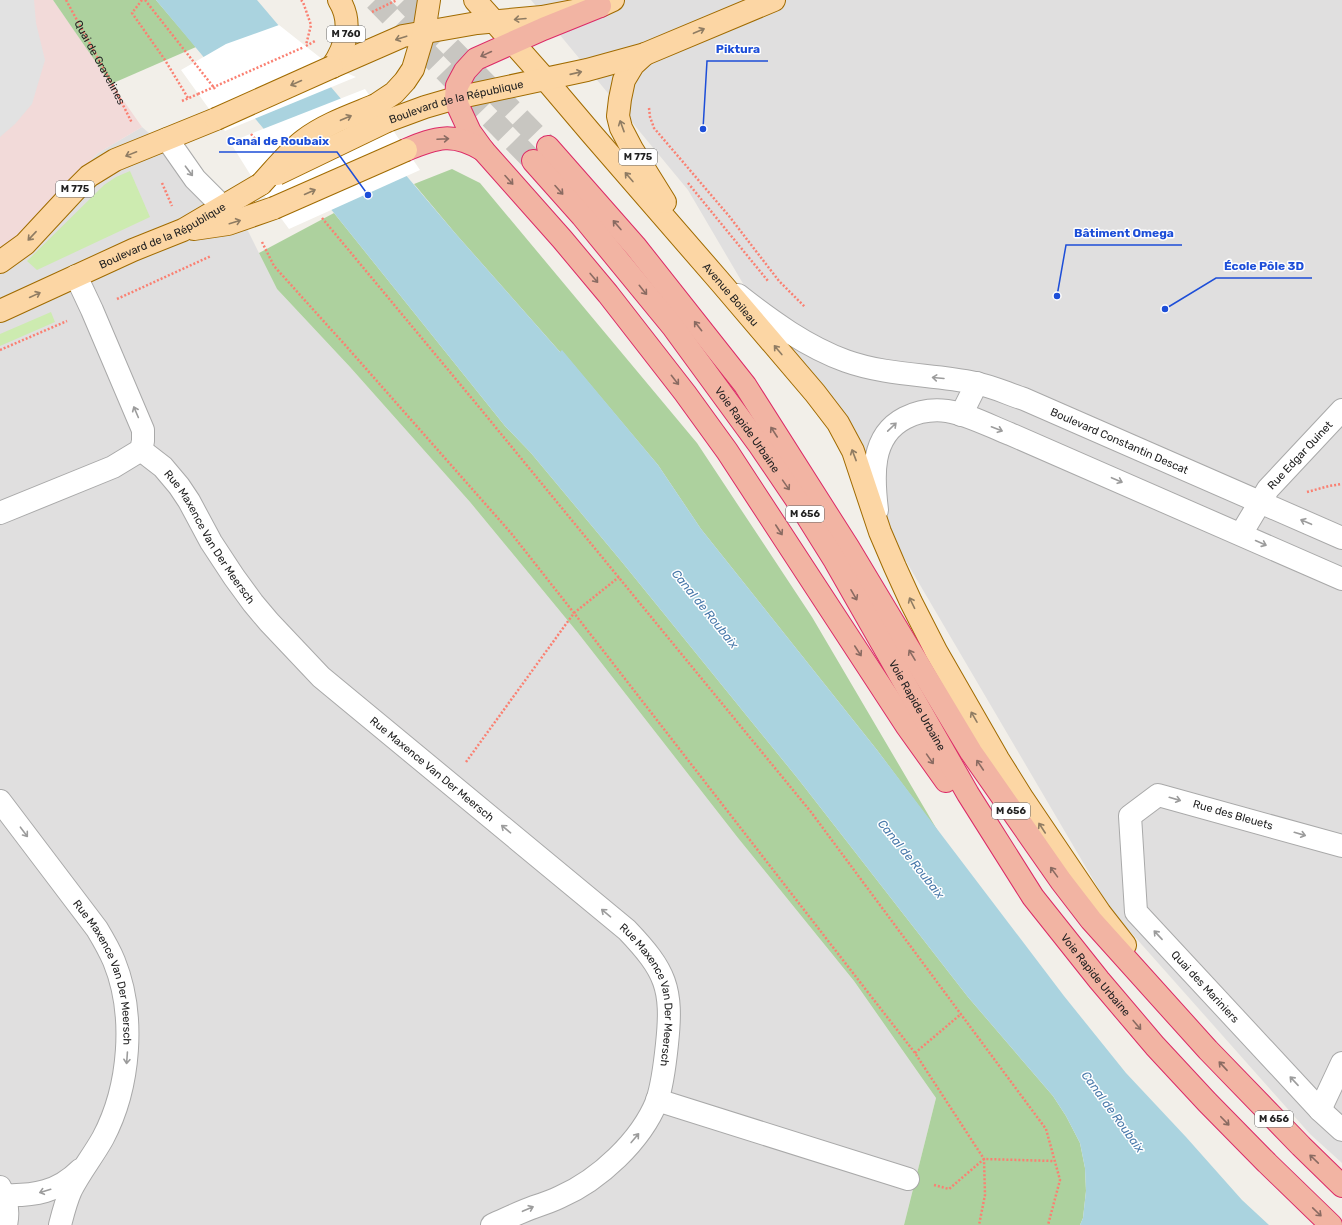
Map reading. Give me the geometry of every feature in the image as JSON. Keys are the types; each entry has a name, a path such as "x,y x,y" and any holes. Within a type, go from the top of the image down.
{"highway":[{"path":"606,3 513,42 482,56 472,63 465,71 457,86 456,98 470,132 483,150 576,255 685,393 727,451 906,725 967,811 1033,897"},
{"path":"406,150 424,142 446,138 462,140 483,150"},
{"name":"Voie Rapide Urbaine","path":"1331,1225 1267,1164 1155,1046 1099,980 1033,897 968,794 835,561 800,504 720,390 673,327 582,216 541,154 636,247 745,385 848,547 971,752 1061,881 1096,925 1208,1050 1342,1186"}],"main road":[{"name":"M 760","path":"332,67 343,48 346,35 345,15 339,0"},
{"path":"381,113 394,93 413,69 424,32 429,0"},
{"name":"Avenue Boileau","path":"475,0 698,256 815,393 838,423 853,451 880,532 911,602 933,644 1010,779 1100,913 1208,1050"},
{"name":"Boulevard de la République","path":"0,311 133,250 183,230 260,186 286,157 304,140 323,128 381,113 424,107 456,98 546,80 645,54 774,0"},
{"name":"M 775","path":"0,262 25,244 76,188 90,176 115,160 216,119 403,36 494,21 542,17 606,3"},
{"name":"M 775","path":"645,54 632,65 624,80 618,116 621,128 655,187 698,256"},
{"name":"M 775","path":"183,230 228,224 274,208 406,150"}],"street":[{"path":"167,139 195,179 223,207"},
{"path":"0,513 113,467 141,450 143,430 76,276"},
{"name":"Boulevard Constantin Descat","path":"722,284 760,313 795,335 820,350 847,362 881,370 977,383 1024,399 1342,538"},
{"path":"961,415 977,383"},
{"path":"880,532 875,483 875,464 879,447 886,433 898,422 915,413 931,410 948,411 1010,434 1342,579"},
{"name":"Rue Edgar Quinet","path":"1260,503 1276,479 1342,410"},
{"name":"Rue Maxence Van Der Meersch","path":"141,450 163,467 179,486 211,542 234,578 269,622 321,677 627,930 654,960 662,974 667,991 669,1010 664,1070 657,1100 649,1118 637,1136 621,1154 580,1186 560,1197 492,1225"},
{"path":"1241,534 1260,503"},
{"name":"Rue des Bleuets","path":"1130,816 1158,795 1342,846"},
{"name":"Rue Maxence Van Der Meersch","path":"0,801 97,929 106,944 121,984 127,1024 126,1072 114,1115 102,1139 71,1190 64,1207 60,1225"},
{"name":"Quai des Mariniers","path":"1130,816 1136,912 1320,1110 1342,1130"},
{"path":"1320,1110 1342,1063"},
{"path":"657,1100 908,1179"},
{"name":"Rue Maxence Van Der Meersch","path":"2,1191 34,1194 62,1185 75,1176 88,1162"},
{"path":"2,1191 8,1216 6,1225"}],"path":[{"name":"Quai de Gravelines","path":"66,0 134,126"},
{"path":"188,98 165,60 132,13 143,0 218,92"},
{"path":"198,94 306,46 311,25 301,0"},
{"path":"648,106 654,128 729,216 779,281 807,309"},
{"path":"246,128 260,146"},
{"path":"685,179 768,281"},
{"path":"320,216 619,577 811,812 1046,1129 1060,1180 1048,1225"},
{"path":"258,236 274,266 506,528 574,613 915,1053 984,1160 985,1195 979,1225"},
{"path":"198,262 218,253"},
{"path":"450,783 574,613 619,577"},
{"path":"915,1053 961,1014"},
{"path":"908,1179 949,1189 984,1160 1054,1160"}],"shaded area":[{"path":"0,0 53,0 142,127 98,153 13,239 0,248"},
{"path":"0,0 34,0 36,23 45,60 32,104 15,124 0,137"},
{"path":"531,0 1342,0 1342,1163 1310,1134 1111,910 688,190"},
{"path":"142,127 238,211 277,289 350,367 470,502 578,633 738,838 854,981 936,1098 904,1225 0,1225 0,248 13,239 98,153"}],"green space":[{"path":"53,0 156,0 196,47 111,84"},
{"path":"452,169 480,183 697,443 812,617 939,833 877,750 701,529 658,465 562,351 561,353 455,233 414,184"},
{"path":"130,171 150,217 37,270 27,261 104,185 116,177"},
{"path":"334,213 505,426 531,453 622,562 799,780 968,997 1053,1096 1066,1116 1080,1143 1085,1168 1086,1191 1083,1218 1080,1225 904,1225 936,1098 854,981 738,838 578,633 470,502 350,367 277,289 259,253"},
{"path":"51,312 55,322 0,346 0,334"}],"water":[{"path":"156,0 257,0 455,233 560,352 562,350 658,465 701,529 877,750 1064,996 1126,1073 1242,1200 1269,1225 1080,1225 1083,1218 1086,1191 1085,1168 1080,1143 1066,1116 1053,1096 968,997 799,780 622,562 531,453 505,426 334,213"}],"pier":[{"path":"279,25 332,67 356,77 225,131 181,70 226,44"},
{"path":"365,89 420,170 289,229 258,187 230,142"}],"tunnel":[{"path":"375,0 533,161"},
{"path":"404,0 548,147"}],"place":[{"name":"Piktura","path":"703,129"},
{"name":"Canal de Roubaix","path":"368,195"},
{"name":"Bâtiment Omega","path":"1057,296"},
{"name":"École Pôle 3D","path":"1165,309"}]}
